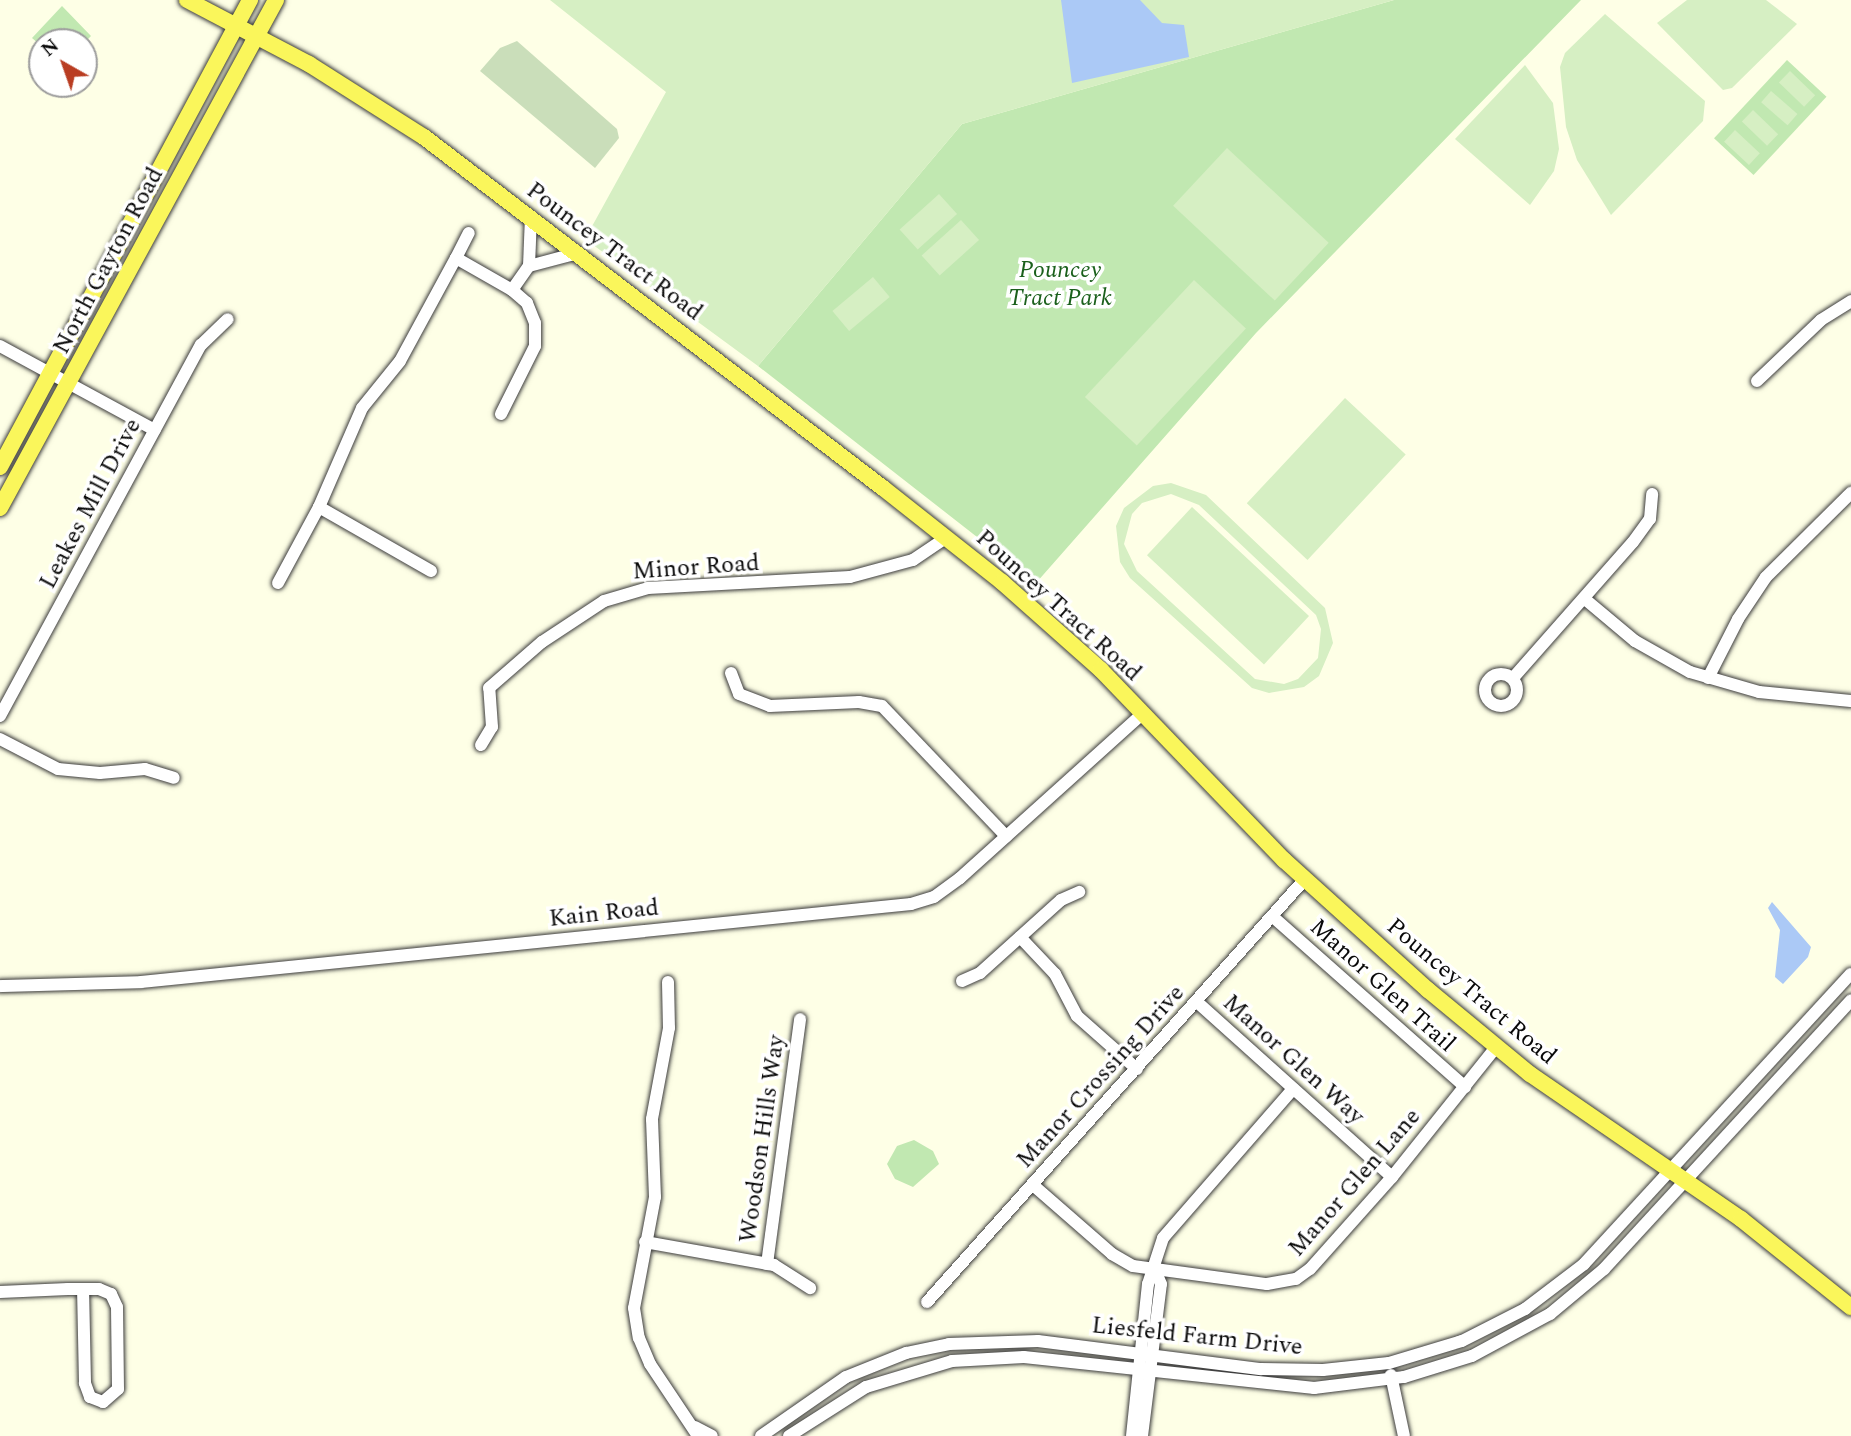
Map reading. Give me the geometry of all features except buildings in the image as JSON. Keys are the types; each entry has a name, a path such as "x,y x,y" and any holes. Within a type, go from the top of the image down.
{"main road":[{"name":"Pouncey Tract Road","path":"187,0 256,35 375,104 578,253 946,538 1048,622 1143,713 1305,879 1496,1047 1792,1256 1851,1307"},
{"name":"North Gayton Road","path":"0,467 250,0"},
{"name":"North Gayton Road","path":"0,508 276,0"}],"street":[{"path":"512,290 529,266 531,218"},
{"path":"278,583 319,507 362,408 400,361 469,233"},
{"path":"529,266 578,253"},
{"path":"456,258 512,290 527,303 535,323 535,346 501,414"},
{"path":"1757,381 1812,327 1851,301"},
{"name":"Leakes Mill Drive","path":"0,716 206,337 228,319"},
{"path":"0,346 155,430"},
{"path":"1708,678 1738,619 1766,577 1851,493"},
{"path":"1513,678 1586,600 1650,519 1652,494"},
{"path":"319,507 432,571"},
{"name":"Minor Road","path":"481,745 492,727 489,688 542,642 604,601 648,588 850,577 913,560 946,538"},
{"path":"1586,600 1636,641 1708,678 1759,692 1851,701"},
{"path":"731,673 739,694 770,706 859,702 882,706 1006,836"},
{"name":"Kain Road","path":"0,985 141,982 911,904 944,891 1143,713"},
{"path":"0,739 58,769 100,773 145,769 174,778"},
{"name":"Manor Crossing Drive","path":"927,1302 1305,879"},
{"path":"962,981 980,973 1061,900 1079,892"},
{"name":"Manor Glen Trail","path":"1272,916 1465,1087"},
{"path":"1020,937 1055,974 1077,1016 1137,1069"},
{"name":"Liesfeld Farm Drive","path":"761,1436 846,1377 938,1346 1013,1340 1261,1369 1324,1370 1389,1363 1462,1341 1539,1299 1584,1264 1851,974"},
{"path":"668,982 669,1028 652,1118 655,1197 634,1308 639,1338 650,1364 697,1432 712,1436"},
{"name":"Liesfeld Farm Drive","path":"789,1436 852,1393 937,1364 1024,1357 1293,1387 1340,1388 1392,1380 1472,1356 1550,1314 1604,1269 1851,1000"},
{"name":"Manor Glen Way","path":"1197,1002 1392,1177"},
{"name":"Woodson Hills Way","path":"767,1264 800,1019"},
{"name":"Manor Glen Lane","path":"1033,1185 1123,1261 1155,1270 1266,1284 1296,1279 1310,1269 1392,1177 1496,1047"},
{"path":"1132,1436 1147,1355 1148,1284 1170,1226 1293,1089"},
{"path":"645,1242 767,1264 790,1271 810,1288"},
{"path":"0,1292 83,1289 106,1291 117,1307 118,1389 103,1402 90,1396 85,1383 83,1289"},
{"path":"1389,1363 1404,1436"},
{"path":"1142,1436 1145,1370"}],"green space":[{"path":"550,0 1394,0 962,124 758,366 585,239 666,92"},
{"name":"Pouncey Tract Park","path":"1394,0 1581,0 1256,333 1036,583 758,366 962,124"},
{"path":"1687,0 1766,0 1797,24 1732,88 1723,90 1657,23"},
{"path":"62,6 83,28 41,28"},
{"path":"1605,14 1705,101 1703,121 1611,215 1577,160 1566,127 1560,67 1565,53"},
{"path":"517,41 617,129 619,138 595,168 480,71 500,48"},
{"path":"1787,60 1826,97 1754,175 1714,138"},
{"path":"1525,65 1553,103 1559,149 1554,171 1530,205 1455,139"},
{"path":"1790,71 1815,95 1804,107 1779,83"},
{"path":"1771,91 1797,114 1788,125 1761,102"},
{"path":"1753,110 1778,134 1767,146 1742,122"},
{"path":"1735,130 1760,153 1749,165 1724,142"},
{"path":"1227,148 1329,243 1275,301 1173,206"},
{"path":"939,194 957,214 918,250 900,229"},
{"path":"961,220 979,240 940,276 922,255"},
{"path":"873,277 890,297 849,331 832,311"},
{"path":"1194,280 1246,328 1137,445 1085,397"},
{"path":"1345,398 1406,455 1307,560 1247,503"},
{"path":"1171,483 1206,495 1325,608 1333,643 1319,676 1304,687 1269,693 1252,688 1130,578 1120,562 1116,526 1124,508 1153,486","holes":["1171,494 1199,505 1316,615 1321,629 1318,658 1298,679 1284,684 1255,679 1137,571 1124,544 1132,514 1142,503"]},
{"path":"1192,507 1309,616 1264,664 1147,555"},
{"path":"914,1140 933,1151 939,1164 913,1187 895,1179 887,1164 897,1146"}],"water":[{"path":"1061,0 1140,0 1162,23 1184,25 1189,57 1072,83"},
{"path":"1772,902 1811,947 1808,957 1783,984 1775,977 1780,930 1768,908"}]}
